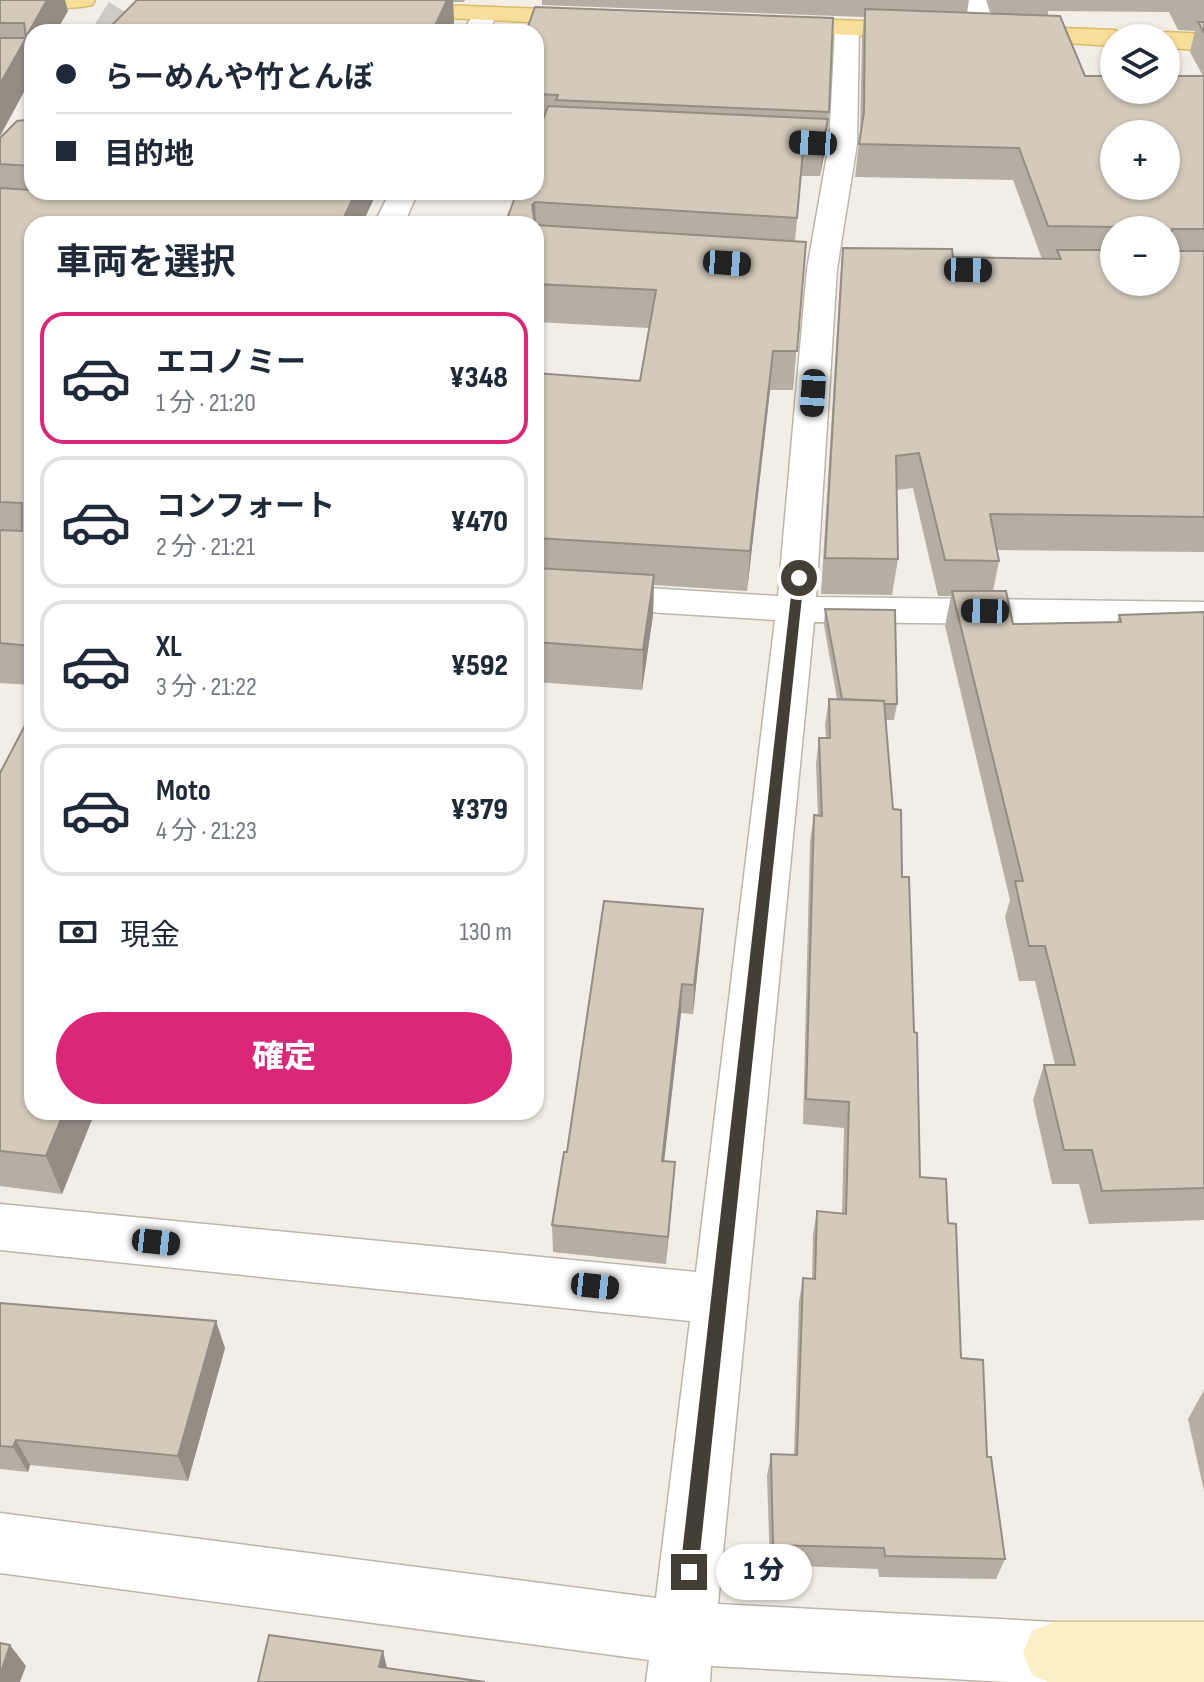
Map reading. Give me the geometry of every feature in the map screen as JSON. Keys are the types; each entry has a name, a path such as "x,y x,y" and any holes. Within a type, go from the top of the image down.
{"main road":[{"path":"43,0 83,0"},
{"path":"368,9 481,23 611,19"},
{"path":"753,24 1100,37"},
{"path":"1180,41 1204,42"}],"street":[{"path":"974,0 983,33"},
{"path":"680,1658 796,609 822,268 843,144 847,28"},
{"path":"813,143 843,144"},
{"path":"544,593 796,609 1204,614"},
{"path":"0,1227 720,1299"},
{"path":"0,1543 680,1658 1056,1667 1204,1654"}],"building":[{"path":"0,0 47,0 33,24 0,23"},
{"path":"137,0 447,0 436,24 113,24"},
{"path":"535,7 833,18 829,112 556,100 558,95 544,94 544,24 529,24"},
{"path":"865,9 1060,16 1085,76 1100,76 1100,104 1180,104 1180,76 1204,76 1204,229 1180,229 1180,216 1100,216 1100,227 1048,226 1019,148 859,144 864,112"},
{"path":"0,38 24,38 24,42 0,84"},
{"path":"548,106 828,119 824,140 804,139 797,218 535,202 532,205 534,216 508,216 514,200 544,200 544,117"},
{"path":"24,120 24,166 0,164 0,138 17,121"},
{"path":"0,188 24,190 24,200 352,200 344,216 24,216 24,645 0,643 0,530 22,531 22,503 0,502"},
{"path":"544,226 806,242 797,351 773,351 750,551 544,538 544,374 640,381 656,290 544,284"},
{"path":"843,248 952,249 953,257 1061,259 1057,250 1100,250 1100,296 1180,296 1180,251 1204,251 1204,517 990,514 999,561 945,560 919,453 896,456 898,559 825,558"},
{"path":"544,568 654,575 643,650 544,643"},
{"path":"952,591 1006,591 1013,624 1121,622 1119,615 1204,612 1204,1188 1102,1191 1092,1150 1064,1150 1044,1065 1075,1065 1045,946 1029,946 1015,881 1023,881"},
{"path":"825,609 895,610 897,704 842,699"},
{"path":"829,699 884,701 893,809 901,810 902,877 909,877 920,1177 946,1179 948,1223 956,1224 961,1358 983,1360 987,1457 991,1457 1005,1559 885,1556 884,1548 773,1545 771,1454 797,1455 803,1278 815,1279 817,1211 846,1214 849,1102 806,1099 814,815 822,816 819,738 830,738"},
{"path":"24,727 24,1120 61,1120 46,1156 0,1151 0,773"},
{"path":"604,901 703,909 694,985 682,984 662,1161 675,1162 668,1237 552,1225 564,1152 567,1152"},
{"path":"0,1303 216,1321 178,1456 16,1440 13,1447 0,1446"},
{"path":"269,1635 383,1651 379,1667 485,1682 258,1682"},
{"path":"0,1643 10,1645 0,1675"}],"tunnel":[{"path":"111,24 126,0"}],"route":[{"path":"689,1572 799,578"}]}
